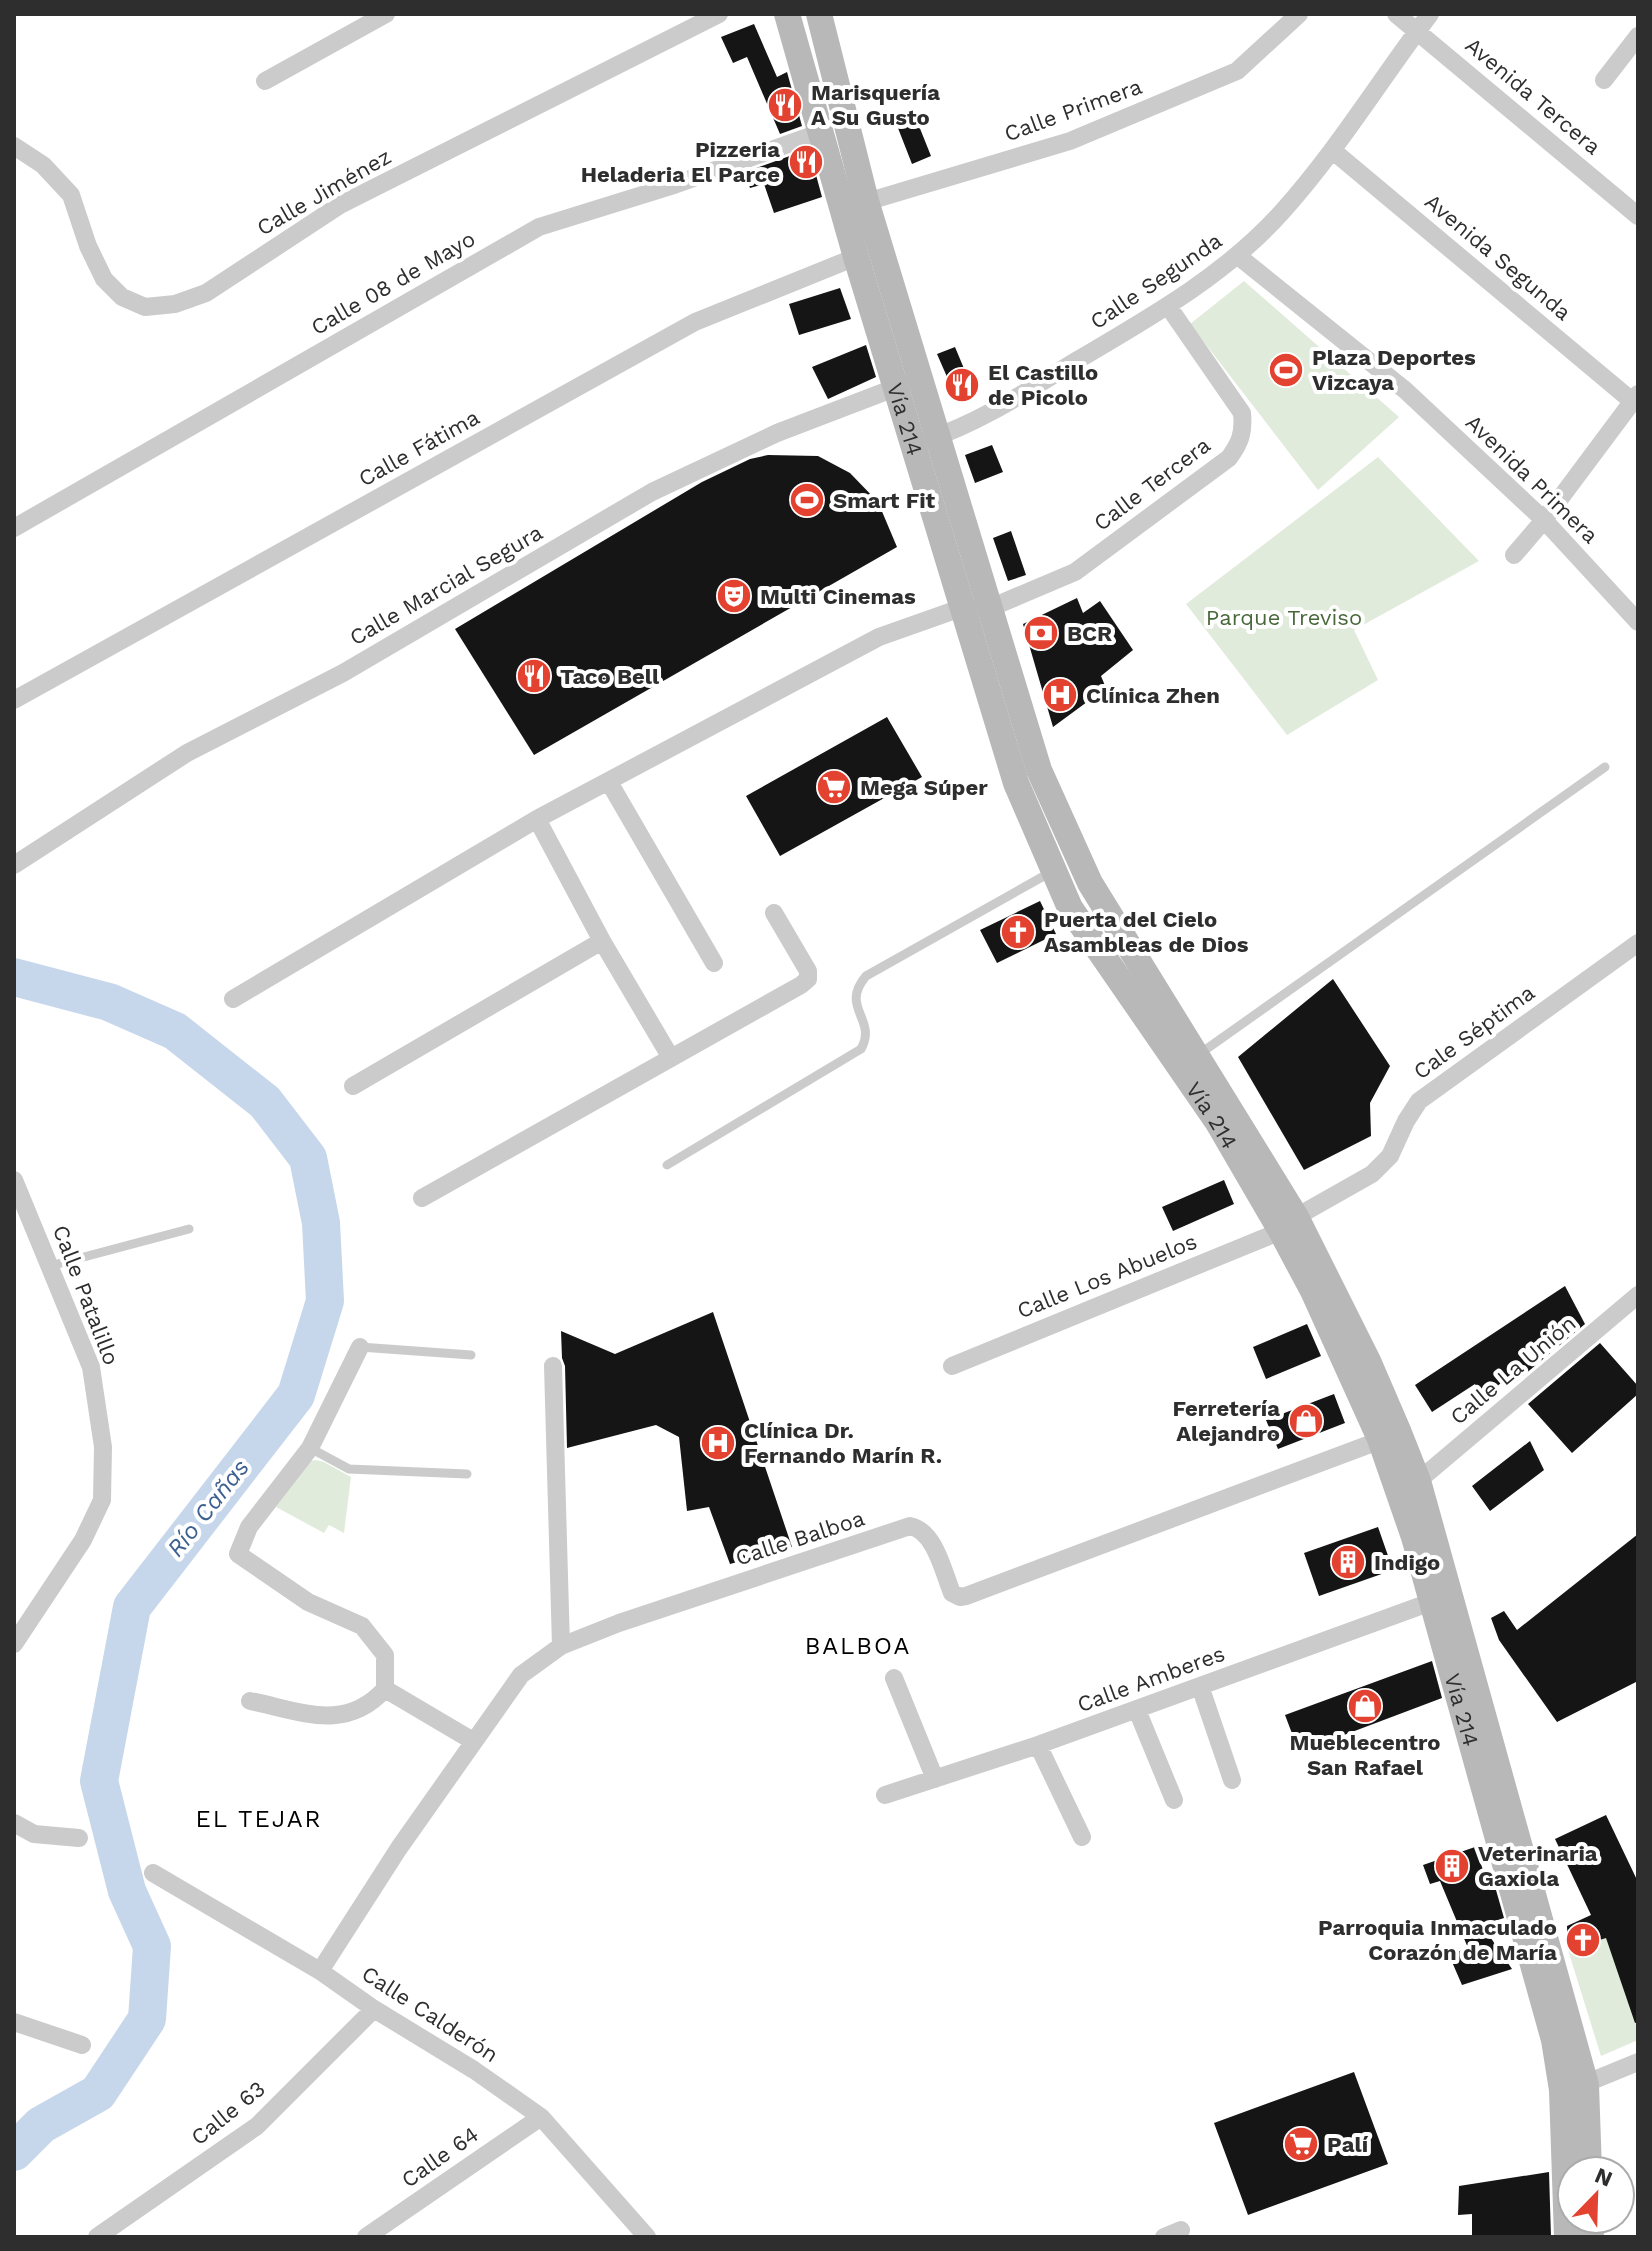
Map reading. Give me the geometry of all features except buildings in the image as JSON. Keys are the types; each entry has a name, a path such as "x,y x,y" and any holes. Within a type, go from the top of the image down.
{"main road":[{"name":"Vía 214","path":"787,14 819,133 854,206 856,257 907,383 938,436 1039,770 1090,883 1198,1055 1288,1224 1313,1291 1390,1436 1418,1481 1574,2088 1586,2155"},
{"name":"Vía 214","path":"819,14 854,206 907,383 913,445 1016,783 1070,908 1288,1224"},
{"name":"Vía 214","path":"1390,1436 1431,1602 1542,1991 1574,2088 1567,2237"}],"street":[{"path":"265,81 386,14"},
{"name":"Calle Jiménez","path":"14,146 43,165 71,195 88,246 104,279 122,297 145,307 175,304 206,293 340,205 719,14"},
{"name":"Calle Primera","path":"854,206 1070,141 1237,71 1299,14"},
{"name":"Avenida Tercera","path":"1396,14 1638,216"},
{"name":"Calle Segunda","path":"913,445 977,421 1168,306 1238,256 1281,213 1332,150 1430,14"},
{"path":"1604,80 1638,36"},
{"name":"Calle 08 de Mayo","path":"14,528 539,227 671,186 819,133"},
{"name":"Avenida Segunda","path":"1332,150 1635,397"},
{"name":"Avenida Primera","path":"1238,256 1405,390 1544,520 1638,621"},
{"name":"Calle Fátima","path":"14,700 695,322 856,257"},
{"name":"Calle Tercera","path":"990,608 1075,572 1229,458 1239,444 1243,430 1242,413 1168,306"},
{"name":"Calle Marcial Segura","path":"14,865 187,753 343,673 652,492 777,433 907,383"},
{"path":"1514,555 1544,520 1635,397"},
{"path":"233,999 537,819 879,637 961,608 990,608"},
{"path":"609,782 714,963"},
{"path":"537,819 602,941 671,1058"},
{"path":"422,1198 801,985 808,979 808,971 774,913"},
{"path":"353,1086 602,941"},
{"name":"Cale Séptima","path":"1288,1224 1372,1174 1390,1156 1419,1101 1638,943"},
{"name":"Calle Patalillo","path":"14,1644 83,1540 102,1500 103,1447 91,1367 16,1187"},
{"name":"Calle Los Abuelos","path":"952,1366 1288,1224"},
{"name":"Calle La Unión","path":"1418,1481 1638,1295"},
{"path":"250,1701 334,1718 370,1706 385,1689 385,1655 362,1626 308,1602 238,1554 249,1527 310,1448 360,1347"},
{"path":"553,1366 561,1646"},
{"name":"Calle Balboa","path":"320,1971 399,1848 521,1675 561,1646 619,1623 910,1526 928,1536 952,1593 966,1596 1390,1436"},
{"name":"Calle Amberes","path":"885,1795 1038,1745 1431,1602"},
{"path":"894,1678 935,1779"},
{"path":"1200,1686 1232,1780"},
{"path":"385,1689 473,1741"},
{"path":"1137,1710 1174,1800"},
{"path":"1038,1745 1082,1837"},
{"path":"14,1823 34,1834 79,1838"},
{"name":"Calle Calderón","path":"153,1873 320,1971 541,2117 647,2237"},
{"name":"Calle 63","path":"97,2237 257,2126 374,2009"},
{"path":"14,2022 82,2045"},
{"path":"1574,2088 1638,2062"},
{"name":"Calle 64","path":"366,2237 541,2117"}],"lane":[{"path":"1198,1055 1605,767"},
{"path":"667,1165 861,1049 866,1031 855,999 857,987 866,976 1054,870"},
{"path":"50,1266 189,1229"},
{"path":"360,1347 471,1355"},
{"path":"310,1448 349,1469 467,1474"}],"green space":[{"name":"Plaza Deportes Vizcaya","path":"1244,281 1399,417 1318,490 1190,324"},
{"name":"Parque Treviso","path":"1378,457 1479,561 1354,630 1378,680 1287,735 1186,604"},
{"path":"316,1460 351,1477 344,1533 329,1525 324,1533 276,1507 310,1461"},
{"path":"1629,1930 1638,2009 1638,2040 1601,2056 1568,1950"}],"waterway":[{"name":"Río Cañas","path":"14,977 109,1002 175,1031 265,1102 308,1158 321,1223 325,1301 296,1395 132,1607 99,1781 127,1891 152,1946 147,2019 98,2093 41,2125 14,2152"}],"place":[{"name":"Marisquería A Su Gusto","path":"785,105"},
{"name":"Pizzeria Heladeria El Parce","path":"806,162"},
{"name":"Plaza Deportes Vizcaya","path":"1286,370"},
{"name":"El Castillo de Picolo","path":"962,385"},
{"name":"Smart Fit","path":"807,500"},
{"name":"Multi Cinemas","path":"734,596"},
{"name":"BCR","path":"1041,633"},
{"name":"Taco Bell","path":"534,676"},
{"name":"Clínica Zhen","path":"1060,695"},
{"name":"Mega Súper","path":"834,787"},
{"name":"Puerta del Cielo Asambleas de Dios","path":"1018,932"},
{"name":"Ferretería Alejandro","path":"1306,1421"},
{"name":"Clínica Dr. Fernando Marín R.","path":"718,1443"},
{"name":"Indigo","path":"1348,1562"},
{"name":"Mueblecentro San Rafael","path":"1365,1706"},
{"name":"Veterinaria Gaxiola","path":"1452,1866"},
{"name":"Parroquia Inmaculado Corazón de María","path":"1583,1940"},
{"name":"Palí","path":"1301,2144"}],"district":[{"name":"BALBOA","path":"858,1646"},
{"name":"EL TEJAR","path":"259,1819"}]}
